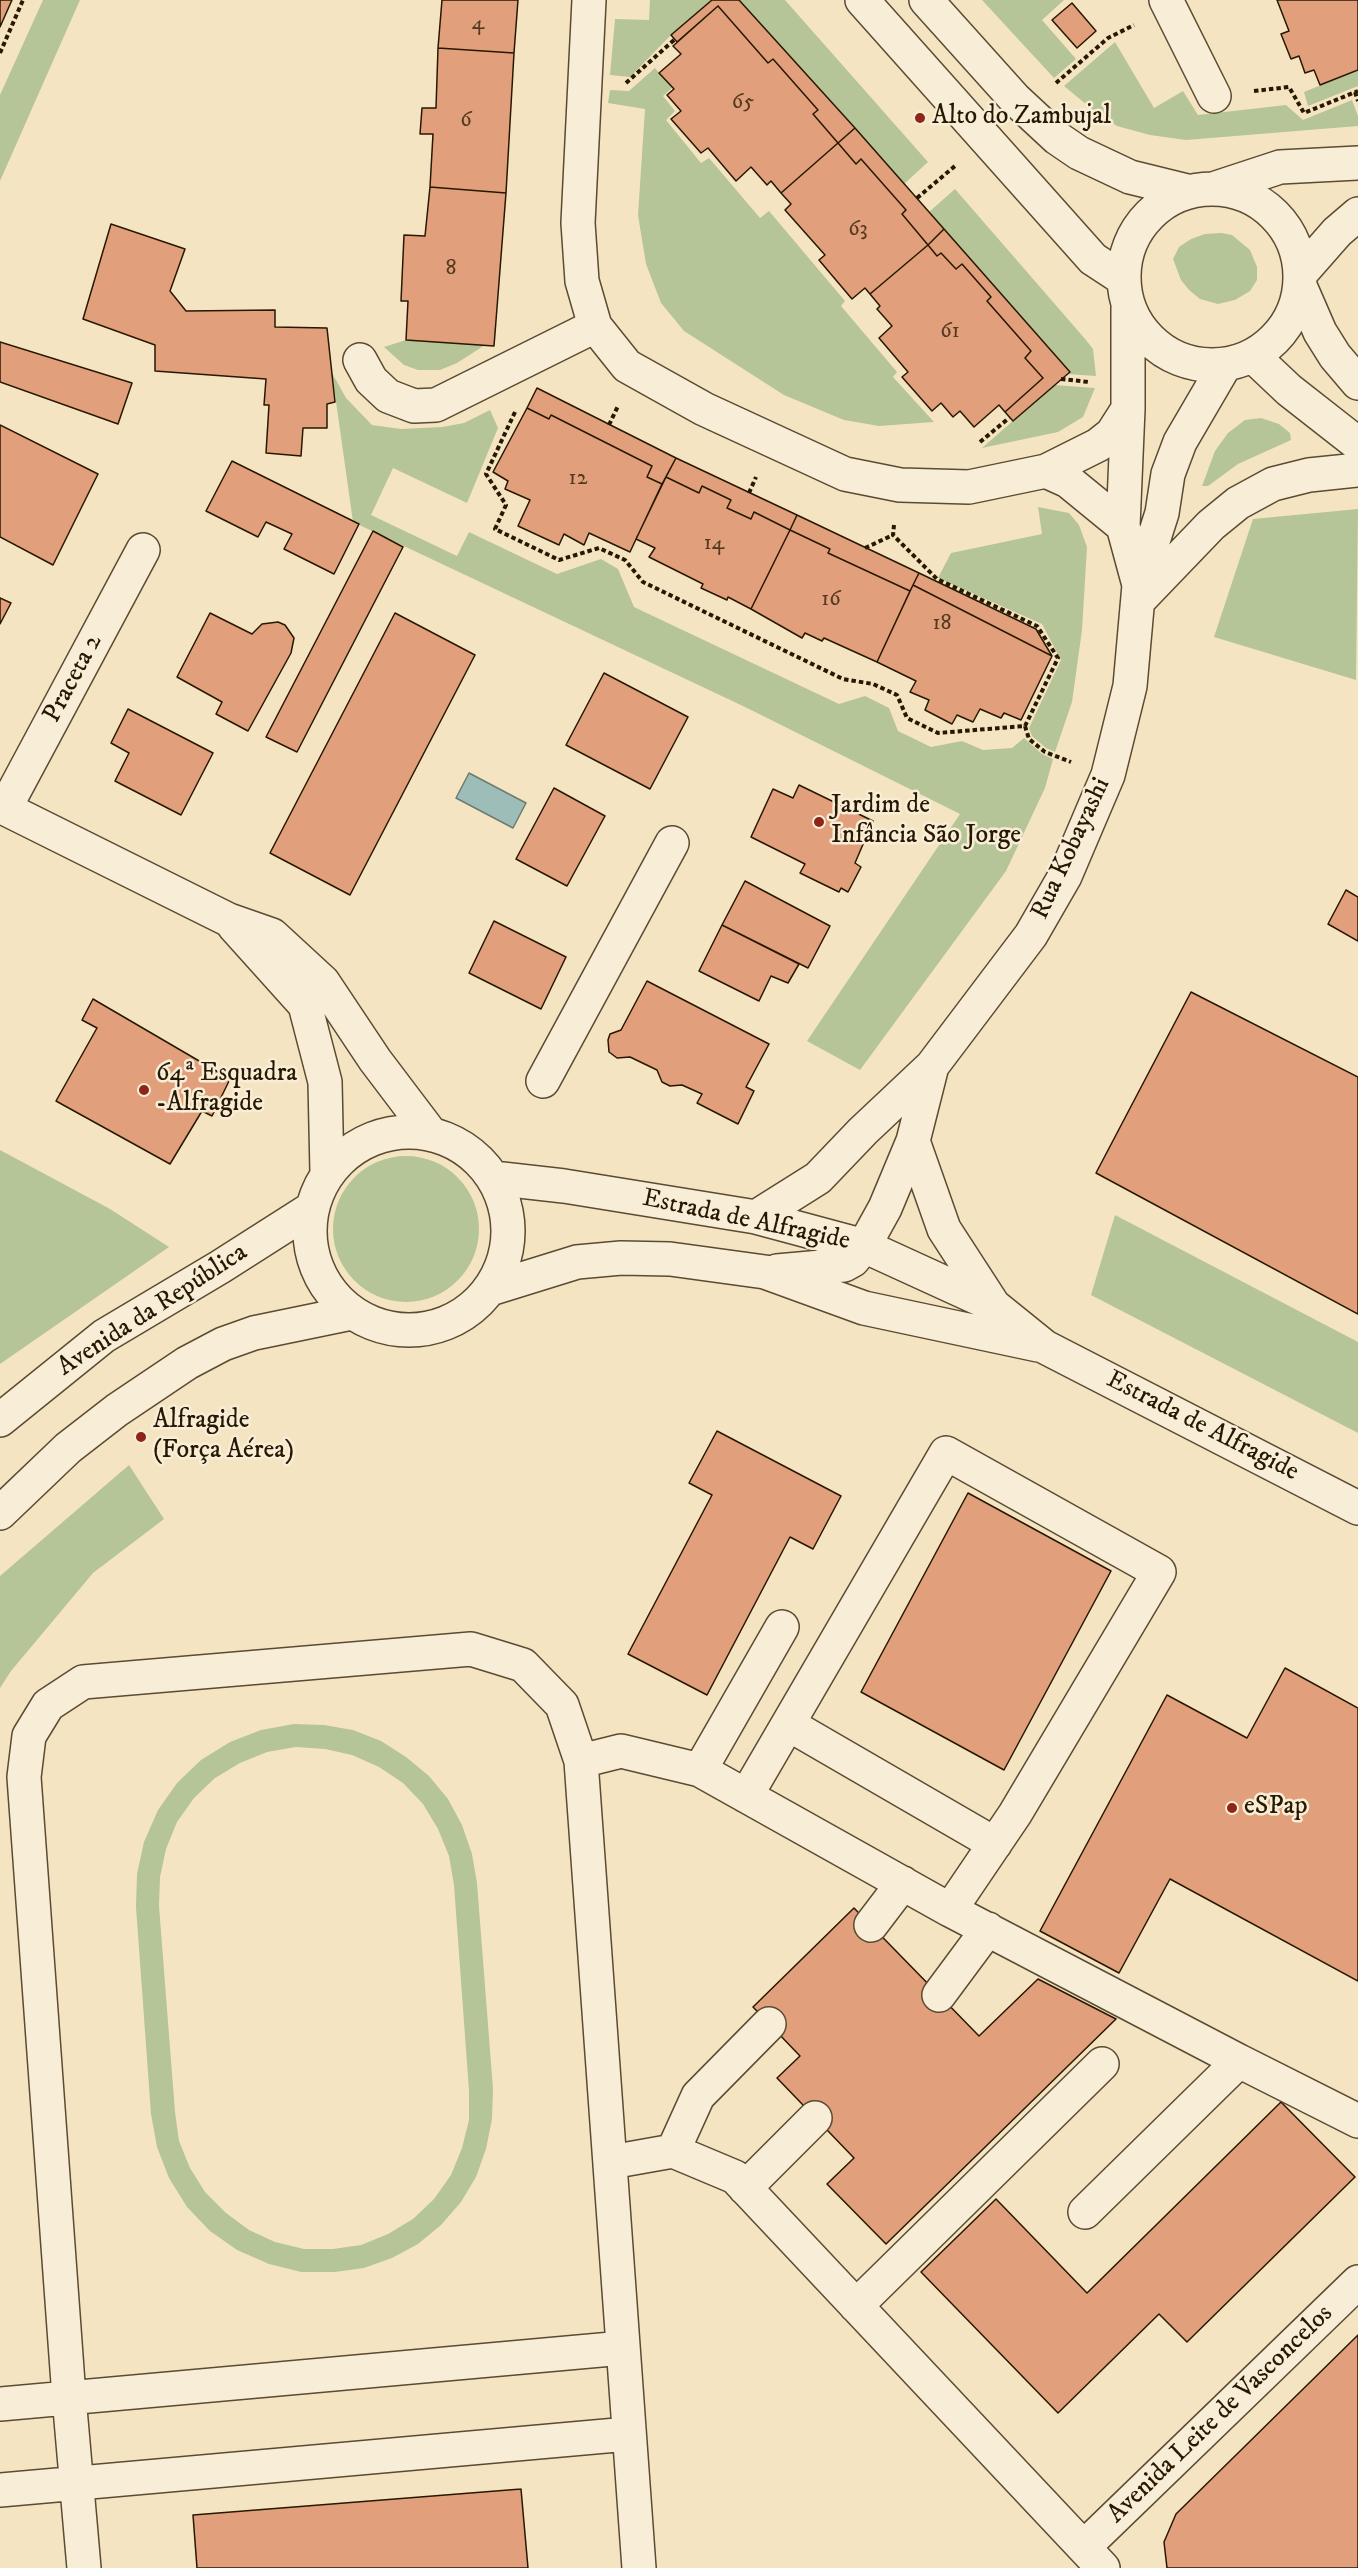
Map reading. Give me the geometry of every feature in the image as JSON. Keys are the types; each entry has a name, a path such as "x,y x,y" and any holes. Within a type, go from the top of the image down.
{"street":[{"path":"589,0 578,223 582,281 595,326 627,366 704,409 845,474 900,485 969,487 1046,471 1098,446 1112,434 1128,409"},
{"path":"862,0 1125,293 1144,334 1167,354 1194,364 1239,360 1271,343 1286,327 1300,280 1337,232 1358,214"},
{"path":"926,0 1015,99 1057,138 1079,153 1131,177 1201,190 1241,193 1264,206 1283,224 1295,248 1300,280 1320,332 1335,356 1358,382"},
{"path":"1166,0 1214,96"},
{"path":"1125,293 1127,249 1140,224 1161,203 1280,167 1358,163"},
{"name":"Rua Kobayashi","path":"1125,293 1128,409 1123,526 1139,593"},
{"path":"360,360 371,380 388,396 414,406 436,405 595,326"},
{"path":"1239,360 1289,390 1358,444"},
{"name":"Rua Kobayashi","path":"756,1217 818,1178 863,1131 932,1066 1031,935 1065,876 1108,776 1130,686 1139,593 1162,513 1168,474 1180,442 1239,360"},
{"path":"1139,593 1211,525 1238,504 1273,484 1309,475 1358,470"},
{"path":"1046,471 1068,481 1123,526"},
{"name":"Praceta 2","path":"2,807 143,550"},
{"path":"2,807 229,920 272,935 323,982 375,1060 431,1134"},
{"path":"543,1081 672,843"},
{"path":"229,920 305,1005 325,1082 327,1173"},
{"name":"Rua Kobayashi","path":"765,1272 844,1265 853,1260 864,1246 885,1208 913,1141 932,1066"},
{"path":"392,1133 431,1134 467,1150 493,1178 507,1215 506,1254 490,1289 462,1316 426,1330 387,1329 351,1313 324,1284 310,1248 312,1209 327,1173 355,1146 392,1133"},
{"path":"913,1141 944,1229 993,1305"},
{"name":"Estrada de Alfragide","path":"493,1178 564,1186 756,1217 864,1246 993,1305 1045,1347 1358,1508"},
{"name":"Avenida da República","path":"0,1420 104,1336 312,1209"},
{"name":"Estrada de Alfragide","path":"490,1289 577,1262 621,1258 670,1259 765,1272 864,1308 1045,1347"},
{"path":"0,1513 68,1448 126,1404 187,1363 223,1344 254,1333 351,1313"},
{"path":"746,1796 946,1453 1159,1572 995,1844 950,1910"},
{"path":"700,1770 782,1627"},
{"path":"84,2568 69,2397 24,1777 29,1736 48,1705 83,1682 471,1649 524,1665 562,1705 581,1761 639,2568"},
{"path":"788,1724 995,1844"},
{"path":"581,1761 621,1751 700,1770 950,1910 1358,2121"},
{"path":"871,1925 903,1883"},
{"path":"939,1995 988,1929"},
{"path":"673,2151 698,2096 769,2024"},
{"path":"1085,2212 1239,2061"},
{"path":"856,2306 1102,2064"},
{"path":"746,2188 815,2118"},
{"path":"611,2162 673,2151 735,2177 1093,2558"},
{"name":"Avenida Leite de Vasconcelos","path":"1093,2558 1358,2282"},
{"path":"0,2404 623,2348"},
{"path":"0,2490 628,2434"}],"path":[{"path":"0,53 23,0"},
{"path":"1051,87 1108,38"},
{"path":"637,74 674,39"},
{"path":"1214,96 1289,87 1304,113 1356,92 1358,101"},
{"path":"917,198 986,140"},
{"path":"1061,380 1092,382"},
{"path":"986,437 1010,418"},
{"path":"505,429 486,474 506,505 495,529 559,560 599,548 625,560 643,582 843,679 873,684 897,695 907,717 938,733 1025,726"},
{"path":"893,535 900,485"},
{"path":"865,548 893,535"},
{"path":"893,535 937,579 1037,626 1058,658 1025,726 1029,739 1045,752 1108,776"},
{"path":"928,578 930,572"}],"green space":[{"path":"43,0 80,0 0,181 0,95"},
{"path":"650,0 712,0 671,35 630,77 610,75 615,19 649,20"},
{"path":"739,0 785,0 928,162 904,184"},
{"path":"982,0 1064,0 1042,20 1076,59 1054,78"},
{"path":"1115,42 1154,108 1183,91 1198,115 1286,105 1303,120 1352,100 1358,116 1358,126 1186,140 1150,135 1117,126 1064,86"},
{"path":"655,68 672,88 663,96 675,111 666,120 701,163 709,158 760,218 769,211 845,301 841,306 897,372 893,377 934,422 879,426 844,420 784,395 684,331 661,303 646,264 638,215 645,109 608,103 610,90 629,91"},
{"path":"1358,70 1358,86 1308,106 1304,92"},
{"path":"955,189 1093,349 1096,376 1067,374 1069,372 929,212"},
{"path":"1205,234 1232,235 1250,250 1257,267 1257,280 1250,291 1235,300 1218,304 1200,299 1189,290 1181,280 1173,259 1179,247 1191,239"},
{"path":"406,340 485,345 457,363 440,370 418,370 404,365 384,347"},
{"path":"332,373 346,398 372,425 401,429 442,427 464,423 490,410 498,428 467,503 393,468 371,515 457,556 469,532 557,574 601,559 618,569 634,607 839,704 865,696 889,708 898,731 931,747 962,741 983,750 1012,748 1024,738 1042,754 1053,759 1045,788 1006,871 860,1070 807,1041 960,814 745,707 353,522"},
{"path":"1054,385 1095,388 1083,417 1058,432 982,448"},
{"path":"1261,418 1279,424 1290,433 1291,440 1238,464 1208,486 1202,486 1215,451 1228,433 1245,420"},
{"path":"1038,507 1069,513 1079,525 1087,547 1082,630 1072,702 1055,752 1046,748 1032,736 1029,728 1061,660 1042,624 938,578 951,553 1042,534"},
{"path":"1358,509 1356,680 1214,637 1253,519"},
{"path":"0,1150 110,1209 169,1247 0,1364"},
{"path":"406,1156 434,1161 458,1177 474,1201 479,1229 474,1257 458,1281 434,1297 406,1302 378,1297 354,1281 338,1257 333,1229 338,1201 354,1177 378,1161"},
{"path":"1115,1215 1358,1342 1358,1433 1091,1295"},
{"path":"129,1465 164,1519 93,1573 11,1671 0,1688 0,1576"},
{"path":"294,1724 324,1725 353,1730 381,1741 406,1757 429,1776 448,1799 462,1825 472,1854 477,1883 493,2089 492,2119 486,2149 476,2177 461,2202 441,2225 418,2244 392,2258 364,2268 335,2272 301,2272 269,2264 237,2250 210,2231 187,2207 169,2178 157,2147 151,2114 136,1907 137,1874 144,1842 158,1810 177,1783 201,1760 230,1742 261,1730","holes":["296,1747 325,1749 352,1755 379,1767 403,1783 423,1804 438,1829 449,1856 454,1885 469,2091 469,2120 462,2148 451,2175 434,2199 413,2219 388,2234 361,2245 333,2249 304,2249 275,2242 249,2230 226,2213 205,2192 190,2168 179,2141 159,1906 160,1877 166,1849 177,1822 194,1798 215,1778 240,1763 267,1752"]}],"water":[{"path":"469,773 526,803 513,828 456,798"}],"building":[{"path":"0,0 12,0 0,27"},
{"path":"442,0 518,0 514,53 438,48"},
{"path":"712,0 739,0 855,128 838,143 813,114 818,110 773,59 768,63 718,6 677,42 671,35"},
{"path":"1277,0 1358,0 1358,70 1320,85 1314,70 1305,73 1299,56 1291,59 1281,34 1289,31"},
{"path":"1072,3 1096,31 1077,48 1052,20"},
{"path":"718,6 768,63 773,59 818,110 813,114 838,143 781,193 771,181 767,185 751,167 736,181 708,148 701,153 671,119 681,111 667,95 674,89 659,73 681,54 673,46"},
{"path":"438,48 514,53 506,193 430,187 433,134 420,134 422,108 436,108"},
{"path":"855,128 944,229 928,245 902,214 906,210 861,159 856,164 838,143"},
{"path":"838,143 856,164 861,159 906,210 902,214 928,245 870,294 865,288 852,299 819,260 825,255 785,210 791,204 781,193"},
{"path":"430,187 506,193 494,346 406,340 408,301 401,301 404,235 425,236"},
{"path":"111,224 185,249 170,291 186,311 275,310 275,327 327,328 335,402 327,404 327,428 303,428 301,456 266,453 269,405 264,405 266,379 155,371 155,345 83,319"},
{"path":"944,229 1070,372 1013,421 1005,412 1043,378 1025,358 1031,351 987,301 991,297 962,264 956,269 941,253 937,256 928,245"},
{"path":"928,245 937,256 941,253 956,269 962,264 991,297 987,301 1031,351 1025,358 1043,378 1005,412 999,405 974,427 960,411 953,417 941,403 932,411 902,377 908,372 879,338 892,326 877,309 880,306 870,294"},
{"path":"0,342 132,383 118,424 0,382"},
{"path":"537,388 676,458 662,484 647,477 652,466 551,415 549,419 527,408"},
{"path":"527,408 549,419 551,415 652,466 647,477 662,484 630,552 589,533 584,545 564,534 559,545 518,526 530,500 505,489 508,481 493,472"},
{"path":"0,425 98,474 53,565 0,537"},
{"path":"676,458 797,515 790,530 754,512 751,519 727,508 731,500 702,486 699,493 666,477"},
{"path":"232,461 359,524 334,574 284,549 292,534 266,522 258,537 206,511"},
{"path":"666,477 699,493 702,486 731,500 727,508 751,519 754,512 790,530 751,609 728,597 727,600 701,588 703,584 649,557 655,548 636,539"},
{"path":"797,515 919,573 910,591 828,553 830,549 790,530"},
{"path":"790,530 830,549 828,553 910,591 877,662 824,638 822,641 805,633 802,638 751,609"},
{"path":"373,531 403,547 297,752 266,737"},
{"path":"919,573 1036,629 1052,656 913,585"},
{"path":"913,585 1052,656 1021,720 1004,713 1001,718 980,709 973,722 957,715 952,724 925,710 929,700 910,692 916,681 877,662"},
{"path":"0,598 11,603 0,624"},
{"path":"210,613 252,634 262,624 278,622 285,625 294,638 291,653 248,731 216,714 222,702 177,677"},
{"path":"395,613 475,655 350,895 270,853"},
{"path":"604,673 688,717 650,789 566,745"},
{"path":"128,709 213,753 181,815 115,781 129,753 111,743"},
{"path":"799,785 873,821 855,863 861,867 848,892 841,888 839,892 800,873 805,864 751,837 773,789 793,798"},
{"path":"554,788 605,816 567,886 516,859"},
{"path":"745,881 830,926 808,968 722,925"},
{"path":"1346,890 1358,897 1358,941 1328,924"},
{"path":"494,921 566,957 541,1009 469,973"},
{"path":"722,925 799,964 788,983 771,976 759,1001 699,971"},
{"path":"647,981 769,1044 746,1087 754,1091 738,1124 697,1103 702,1094 682,1085 670,1086 662,1082 657,1070 630,1057 617,1058 609,1052 610,1034 621,1030"},
{"path":"1191,992 1358,1077 1358,1314 1096,1173"},
{"name":"64ª Esquadra -Alfragide","path":"93,999 230,1079 212,1116 202,1111 170,1164 56,1101 97,1028 82,1020"},
{"path":"717,1431 841,1496 813,1549 790,1537 707,1695 628,1654 712,1495 689,1483"},
{"path":"968,1493 1111,1571 1004,1770 861,1692"},
{"name":"eSPap","path":"1285,1668 1358,1708 1358,1981 1170,1879 1119,1973 1040,1931 1167,1695 1247,1738"},
{"path":"854,1908 979,2036 1038,1979 1116,2019 886,2244 827,2184 854,2158 777,2078 800,2056 753,2007"},
{"path":"1281,2102 1355,2177 1187,2342 1159,2314 1058,2413 921,2272 996,2199 1087,2293"},
{"path":"1358,2335 1358,2568 1167,2568 1164,2542 1176,2514"},
{"path":"521,2489 528,2568 197,2568 193,2515"}],"place":[{"name":"Alto do Zambujal","path":"920,118"},
{"name":"Jardim de Infância São Jorge","path":"819,822"},
{"name":"64ª Esquadra -Alfragide","path":"144,1090"},
{"name":"Alfragide (Força Aérea)","path":"141,1437"},
{"name":"eSPap","path":"1232,1808"}]}
